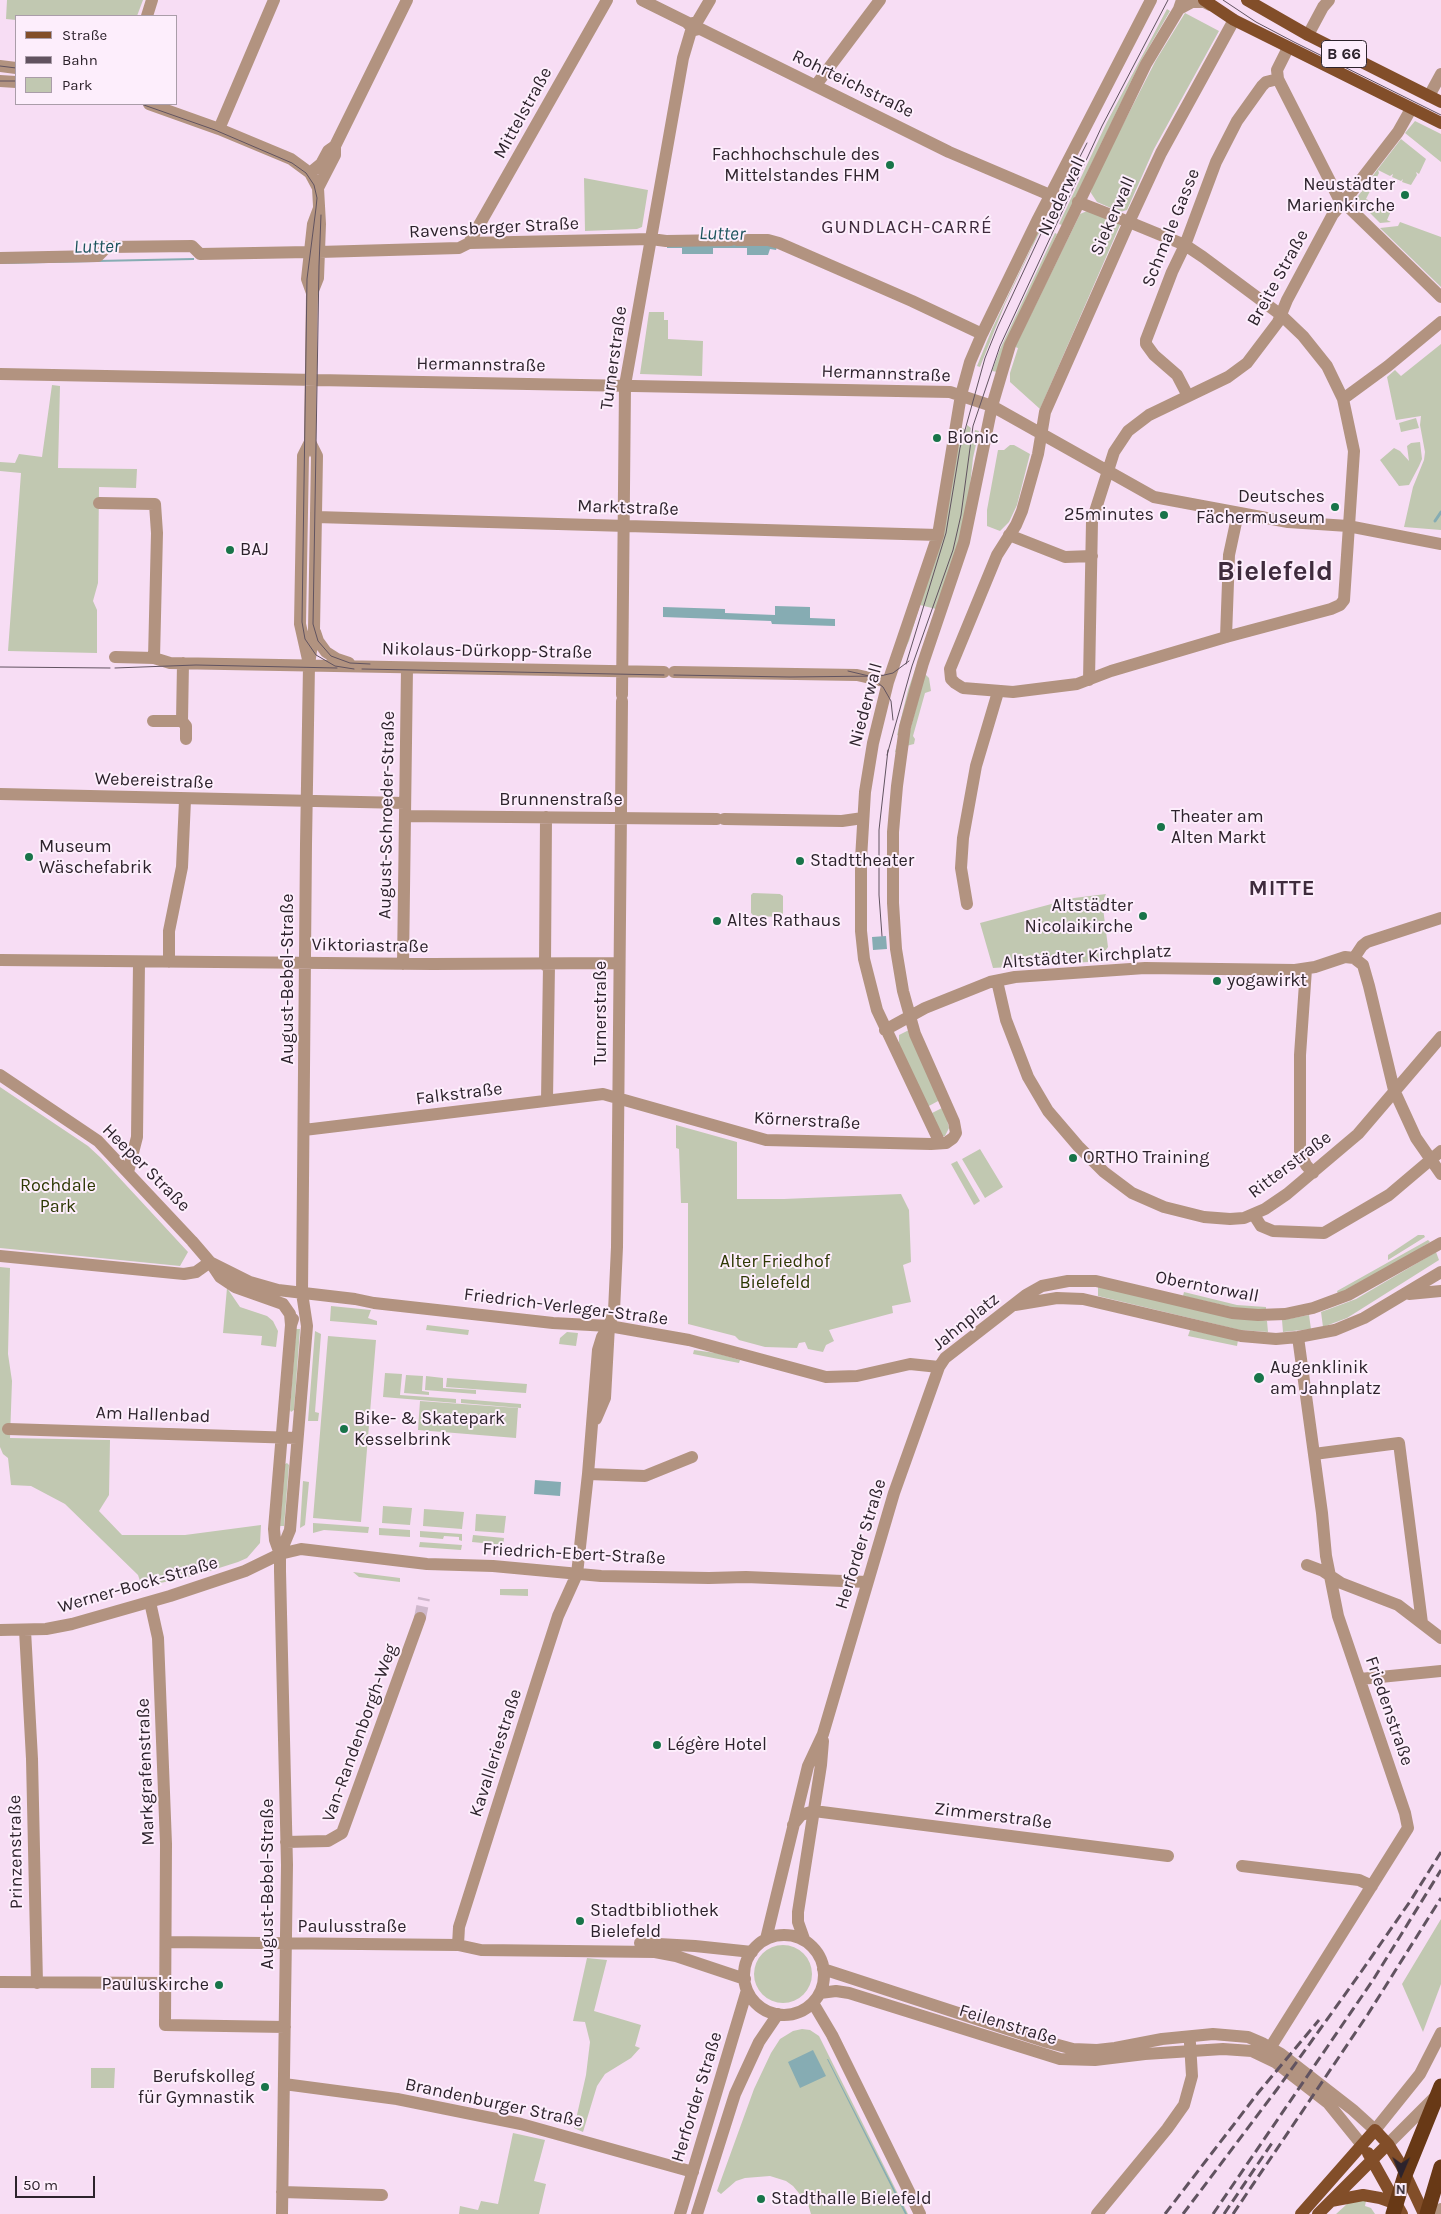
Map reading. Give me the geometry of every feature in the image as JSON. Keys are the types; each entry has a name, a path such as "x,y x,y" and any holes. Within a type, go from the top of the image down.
{"highway":[{"path":"1399,2211 1405,2175 1441,2087"},
{"path":"1426,2214 1441,2167"}],"main road":[{"name":"B 66","path":"1247,0 1308,36 1441,102"},
{"name":"B 66","path":"1207,2 1234,20 1288,48 1441,123"},
{"path":"1301,2214 1375,2130 1388,2144 1426,2214"},
{"path":"1318,2214 1388,2144"},
{"path":"1362,2145 1399,2211"},
{"path":"1331,2200 1364,2195 1380,2198 1399,2211"}],"street":[{"path":"147,15 152,0"},
{"path":"219,129 274,0"},
{"path":"310,173 321,164 328,151 335,146 408,0"},
{"name":"Mittelstraße","path":"469,243 607,0"},
{"name":"Rohrteichstraße","path":"642,0 949,152 1050,196"},
{"name":"Turnerstraße","path":"592,1431 598,1350 614,1311 616,1283 625,385 683,58 694,27 710,0"},
{"path":"816,85 880,0"},
{"name":"Niederwall","path":"1151,0 1050,196 982,334 961,394 938,535 888,682 872,743 863,818 861,869 862,940 873,1000 885,1030 944,1142 953,1138 956,1127 921,1051 909,1015 899,966 893,903 893,832 900,757 905,727 923,663 964,542 992,406 1013,338 1146,64 1181,5 1192,2 1207,2"},
{"path":"1308,36 1329,0"},
{"name":"Siekerwall","path":"1041,434 1045,412 1129,222 1168,141 1234,20"},
{"path":"1288,48 1277,70 1278,79 1342,203 1441,297"},
{"path":"0,66 15,68"},
{"path":"1429,96 1441,74"},
{"name":"Schmale Gasse","path":"1188,396 1175,372 1154,355 1146,344 1146,340 1162,297 1185,245 1216,162 1237,122 1262,86 1266,82 1278,79"},
{"path":"0,81 15,82"},
{"path":"152,105 219,129 291,159 310,173 318,188"},
{"name":"Breite Straße","path":"1090,680 1092,521 1105,484 1110,458 1121,440 1136,424 1155,412 1237,371 1259,347 1275,326 1333,214 1398,132 1411,109"},
{"path":"318,188 336,155 335,146"},
{"name":"August-Bebel-Straße","path":"280,1554 290,1530 307,1326 302,1293 306,802 310,666 314,630 317,456 310,442 312,294 318,278 314,252 319,208 318,188"},
{"path":"1041,434 1029,490 1016,526 997,555 952,662 950,669 951,679 958,686 998,692 1077,684 1111,671 1340,605 1344,598 1354,452 1343,399 1334,378 1318,352 1281,315 1185,245 1078,202"},
{"name":"Ravensberger Straße","path":"0,258 98,256 107,247 192,246 200,254 460,248 469,243 650,239 666,241 768,240 912,300 982,334"},
{"path":"1343,399 1388,366 1441,322"},
{"name":"Hermannstraße","path":"0,374 944,391 961,394"},
{"path":"961,394 992,406 1154,497 1297,524 1348,526 1441,544"},
{"name":"August-Bebel-Straße","path":"310,442 302,456 300,624 304,648 310,666"},
{"path":"99,503 155,504 157,533 154,658"},
{"path":"1226,637 1229,555 1238,513"},
{"name":"Marktstraße","path":"316,517 938,535"},
{"path":"1009,535 1064,556 1092,556"},
{"path":"314,630 320,645 331,656 364,667"},
{"name":"Nikolaus-Dürkopp-Straße","path":"115,657 154,658 166,662 183,663 857,675 888,682"},
{"path":"183,663 182,721 186,726 186,739"},
{"name":"August-Schroeder-Straße","path":"403,964 407,668"},
{"path":"966,904 962,868 963,838 976,766 998,692"},
{"path":"153,721 182,721"},
{"name":"Webereistraße","path":"0,794 306,802"},
{"path":"169,962 169,931 182,866 185,800"},
{"name":"Brunnenstraße","path":"306,802 405,810 426,816 842,821 863,818"},
{"path":"546,817 547,1100"},
{"path":"1441,918 1368,942 1362,946 1354,958 1363,966 1371,992 1394,1090 1416,1138 1441,1174"},
{"name":"Altstädter Kirchplatz","path":"909,1015 997,980 1015,977 1111,969 1184,967 1306,969 1345,957 1354,958"},
{"name":"Viktoriastraße","path":"0,960 547,965 619,963"},
{"path":"128,1172 137,1137 139,962"},
{"path":"1306,969 1300,1055 1300,1152 1306,1165 1313,1173"},
{"name":"Ritterstraße","path":"997,980 1006,1020 1025,1071 1048,1111 1097,1165 1132,1194 1177,1212 1199,1216 1230,1219 1254,1215 1280,1199 1358,1134 1441,1037"},
{"path":"885,1030 909,1015"},
{"name":"Heeper Straße","path":"0,1075 98,1141 210,1262 215,1272 230,1284 283,1304 290,1314 291,1324"},
{"name":"Falkstraße","path":"304,1130 603,1094 618,1097"},
{"name":"Körnerstraße","path":"618,1097 766,1140 944,1142"},
{"path":"1254,1215 1261,1226 1273,1231 1324,1233 1389,1195 1441,1151"},
{"name":"Oberntorwall","path":"1130,1289 1232,1313 1258,1316 1285,1314 1313,1308 1348,1295 1441,1243"},
{"path":"0,1256 184,1274 196,1272 210,1262"},
{"name":"Heeper Straße","path":"210,1262 264,1287 302,1293"},
{"name":"Jahnplatz","path":"1016,1305 1069,1297 1125,1308 1241,1336 1298,1338 1335,1330 1364,1318 1441,1272"},
{"name":"Jahnplatz","path":"939,1367 948,1356 1016,1305 1026,1295 1042,1286 1068,1281 1096,1281 1130,1289"},
{"path":"1404,1294 1441,1291"},
{"name":"August-Bebel-Straße","path":"282,2214 286,1842 280,1554 275,1540 274,1529 291,1324 302,1293"},
{"name":"Friedrich-Verleger-Straße","path":"302,1293 546,1322 609,1326 689,1340 826,1377 857,1376 910,1364 939,1367"},
{"name":"Friedenstraße","path":"1268,2051 1407,1833 1408,1824 1339,1621 1330,1575 1298,1338"},
{"name":"Herforder Straße","path":"766,1939 783,1862 808,1766 823,1734 894,1493 939,1367"},
{"name":"Am Hallenbad","path":"8,1429 297,1438"},
{"name":"Kavalleriestraße","path":"458,1945 459,1927 537,1681 558,1616 577,1574 592,1431"},
{"path":"1314,1454 1400,1443 1422,1623"},
{"path":"588,1474 645,1476 692,1457"},
{"name":"Friedrich-Ebert-Straße","path":"280,1554 294,1550 308,1550 428,1564 493,1566 577,1574 867,1582"},
{"name":"Werner-Bock-Straße","path":"0,1630 25,1630 66,1625 150,1602 245,1571 280,1554"},
{"path":"1307,1565 1330,1575 1340,1583 1389,1599 1410,1612 1441,1638"},
{"name":"Markgrafenstraße","path":"150,1602 157,1630 158,1648 166,1844 166,1942"},
{"name":"Van-Randenborgh-Weg","path":"286,1842 328,1841 342,1833 420,1618"},
{"name":"Prinzenstraße","path":"25,1630 32,1759 37,1983"},
{"path":"1360,1680 1441,1671"},
{"name":"Herforder Straße","path":"804,1938 798,1922 798,1912 814,1810 823,1734"},
{"path":"792,1828 801,1815 814,1810"},
{"name":"Zimmerstraße","path":"814,1810 1168,1856"},
{"path":"783,1862 785,1868 791,1873 800,1872 805,1867"},
{"path":"1242,1866 1359,1880 1372,1886"},
{"path":"817,1998 790,2014 778,2014 758,2005 746,1984 747,1960 752,1952 766,1939 776,1935 787,1934 804,1938 814,1949 823,1968 817,1998 832,2035 920,2214"},
{"name":"Paulusstraße","path":"166,1942 458,1945 482,1941 752,1952"},
{"path":"166,1942 165,2025 285,2028"},
{"name":"Paulusstraße","path":"666,1948 746,1984"},
{"name":"Feilenstraße","path":"823,1968 1070,2048 1106,2049 1189,2036 1234,2034 1248,2037 1268,2051"},
{"path":"0,1982 166,1983"},
{"name":"Herforder Straße","path":"680,2214 746,1984"},
{"name":"Feilenstraße","path":"817,1998 836,1991 849,1993 1060,2059 1095,2060 1190,2051 1237,2049 1268,2051"},
{"name":"Herforder Straße","path":"697,2214 735,2094 759,2042 778,2014"},
{"path":"1268,2051 1353,2110 1375,2130 1420,2074 1441,2033"},
{"path":"1097,2214 1167,2129 1184,2105 1192,2076 1189,2036"},
{"path":"1268,2051 1328,2103 1362,2145"},
{"name":"Brandenburger Straße","path":"284,2084 397,2099 521,2124 693,2172"},
{"path":"1388,2144 1441,2087"},
{"path":"282,2192 382,2195"},
{"path":"1440,2214 1441,2208"}],"green space":[{"path":"7,0 143,0 137,15 15,15 15,20 6,19"},
{"path":"1167,9 1170,11 1141,61 1062,225 1059,224 1107,122"},
{"path":"1185,13 1219,31 1154,149 1127,210 1120,212 1097,202 1091,193 1092,185 1156,60"},
{"path":"1415,121 1441,134 1441,162 1405,133"},
{"path":"1401,139 1426,159 1419,174 1416,172 1417,175 1411,185 1402,182 1403,179 1401,181 1392,177 1393,174 1390,176 1378,170 1379,173 1366,199 1391,211 1387,220 1391,222 1380,223 1356,199"},
{"path":"584,178 648,190 642,227 637,229 585,231"},
{"path":"1087,211 1118,222 1120,225 1040,409 1010,382 1010,373 1018,348 1015,347 1080,214"},
{"path":"1400,222 1441,237 1441,287 1380,228 1398,226"},
{"path":"1039,225 1042,227 1005,304 980,367 977,366 992,329 1031,248"},
{"path":"1055,233 1057,234 997,372 992,371 1000,349"},
{"path":"649,312 664,312 664,320 668,320 668,339 703,341 702,376 640,374"},
{"path":"1441,344 1441,530 1404,527 1413,487 1424,460 1425,452 1420,425 1421,416 1396,420 1387,377 1395,370 1401,376"},
{"path":"52,385 60,386 58,468 137,469 136,488 99,487 98,583 93,601 97,610 97,653 8,651 21,473 0,471 0,462 15,463 19,454 42,457"},
{"path":"1416,418 1419,428 1401,432 1399,423"},
{"path":"967,425 971,428 970,434 974,435 975,430 979,431 973,458 967,514 898,753 895,752 899,736 897,735 908,690 936,609 920,605 909,641 902,655 959,426 966,430"},
{"path":"1420,442 1422,459 1419,466 1409,485 1399,486 1380,460 1394,448 1400,451 1409,461 1407,446 1411,443"},
{"path":"1010,445 1014,445 1030,454 1017,505 1009,522 1000,531 987,526 987,510 998,450 1004,450"},
{"path":"925,674 929,678 931,691 925,693 913,736 915,739 914,744 906,746"},
{"path":"753,893 780,894 783,896 783,914 780,917 754,916 751,913 751,895"},
{"path":"1106,894 1104,902 1109,907 1103,908 1108,947 1103,954 1104,961 993,968 980,923 1074,898"},
{"path":"909,1030 940,1100 927,1107 899,1045 899,1035"},
{"name":"Rochdale Park","path":"0,1087 88,1146 101,1158 188,1252 180,1266 0,1248"},
{"path":"944,1107 949,1128 945,1136 941,1136 930,1114"},
{"name":"Alter Friedhof Bielefeld","path":"676,1125 737,1142 737,1199 901,1194 909,1210 911,1262 903,1265 911,1302 892,1306 893,1313 829,1330 834,1341 826,1345 823,1352 808,1349 805,1342 799,1343 797,1348 765,1347 739,1340 735,1336 688,1324 688,1203 681,1203"},
{"path":"980,1149 1003,1187 985,1198 962,1159"},
{"path":"957,1161 980,1201 974,1205 951,1164"},
{"path":"1418,1235 1424,1235 1425,1237 1388,1260 1388,1255"},
{"path":"1428,1240 1430,1242 1408,1256 1338,1294 1337,1291"},
{"path":"1436,1252 1439,1260 1347,1318 1323,1327 1321,1312 1356,1299"},
{"path":"0,1267 10,1268 8,1354 12,1381 10,1438 110,1440 109,1495 99,1511 122,1535 185,1535 261,1525 260,1543 247,1558 197,1575 142,1587 138,1575 65,1504 31,1486 11,1485 8,1458 3,1454 0,1447"},
{"path":"1098,1287 1267,1321 1268,1332 1240,1330 1098,1296"},
{"path":"227,1288 240,1307 267,1316 273,1321 278,1331 276,1347 261,1345 262,1336 223,1333"},
{"path":"1184,1292 1237,1305 1266,1307 1266,1310 1236,1308 1183,1296"},
{"path":"331,1306 371,1310 368,1318 377,1321 377,1325 330,1321"},
{"path":"1309,1315 1311,1329 1283,1332 1282,1320"},
{"path":"427,1325 469,1330 468,1335 426,1330"},
{"path":"296,1329 300,1329 294,1410 291,1412 290,1410"},
{"path":"1190,1330 1238,1340 1237,1346 1188,1336"},
{"path":"315,1331 321,1334 315,1412 319,1413 318,1421 308,1421"},
{"path":"567,1332 578,1333 576,1346 559,1344 560,1338"},
{"name":"Bike- & Skatepark Kesselbrink","path":"328,1336 376,1340 361,1522 313,1518"},
{"path":"694,1350 716,1353 740,1360 739,1363 693,1354"},
{"path":"385,1373 402,1374 400,1395 456,1399 456,1403 383,1397"},
{"path":"406,1375 423,1376 422,1391 429,1392 429,1395 404,1393"},
{"path":"426,1376 443,1378 443,1388 476,1390 476,1394 425,1390"},
{"path":"447,1378 527,1384 526,1393 446,1387"},
{"path":"461,1399 521,1404 521,1408 461,1403"},
{"path":"420,1401 518,1408 516,1438 418,1430"},
{"path":"285,1464 289,1465 284,1526 280,1526"},
{"path":"303,1481 309,1482 305,1525 300,1528"},
{"path":"383,1506 412,1508 410,1525 382,1523"},
{"path":"424,1509 464,1512 462,1529 423,1526"},
{"path":"476,1514 506,1516 504,1533 475,1531"},
{"path":"313,1523 369,1527 368,1533 324,1530 313,1533"},
{"path":"379,1528 410,1530 410,1537 379,1535"},
{"path":"420,1531 462,1534 462,1541 459,1540 459,1537 444,1536 443,1539 420,1537"},
{"path":"473,1535 504,1538 503,1545 472,1542"},
{"path":"420,1542 462,1545 461,1550 419,1547"},
{"path":"353,1572 400,1578 400,1582 359,1577"},
{"path":"500,1589 528,1589 528,1596 500,1595"},
{"path":"1441,1919 1441,1984 1423,2032 1402,1984"},
{"path":"777,1945 789,1945 804,1953 812,1968 812,1980 804,1995 789,2003 777,2003 762,1995 754,1980 754,1968 762,1953"},
{"path":"587,1958 607,1960 594,2011 641,2025 635,2046 640,2048 631,2058 605,2074 597,2086 583,2132 574,2128 586,2075 590,2042 585,2022 573,2021"},
{"path":"810,2030 819,2036 908,2214 811,2214 808,2204 793,2186 786,2181 770,2176 745,2178 736,2181 721,2194 717,2191 754,2089 771,2053 780,2039 793,2031"},
{"path":"91,2068 115,2068 114,2088 91,2088"},
{"path":"513,2133 545,2140 534,2181 546,2184 539,2214 459,2214 460,2206 478,2210 481,2201 498,2204"},
{"path":"1357,2200 1366,2201 1365,2206 1371,2208 1375,2214 1336,2214 1347,2204"}],"shaded area":[{"path":"766,244 777,247 776,250 770,249 768,255 747,255 747,248 713,248 713,254 682,254 682,248 667,248 667,246"},
{"path":"194,258 194,260 0,264 0,262"},
{"path":"775,606 810,607 810,618 835,619 835,626 772,624 771,621 663,617 663,607 725,609 725,613 775,615"},
{"path":"886,936 887,949 873,950 872,937"},
{"path":"535,1480 561,1482 560,1496 534,1494"},
{"path":"813,2050 826,2076 800,2088 788,2062"},
{"path":"828,2059 907,2214 905,2214"}],"waterway":[{"name":"Lutter","path":"1435,521 1441,512"}],"tunnel":[{"path":"420,1618 424,1598"}],"tram line":[{"path":"887,755 912,666 953,550 961,515 973,426 1000,346 1102,126 1168,0"},
{"path":"1223,0 1256,22 1441,115"},
{"path":"0,66 15,68"},
{"path":"0,81 15,81"},
{"path":"144,105 215,130 292,163 306,173 314,185 317,198 307,279 302,622 305,639 316,655 335,666 354,669"},
{"path":"906,664 946,533 960,448 985,358 1046,223 1087,143"},
{"path":"321,215 313,624 318,641 331,656 350,663 370,664"},
{"path":"674,675 880,676 893,673 909,661"},
{"path":"115,668 196,665 337,668"},
{"path":"0,667 110,668"},
{"path":"362,669 664,675"},
{"path":"848,671 869,676 883,687 891,701 893,720"},
{"path":"882,936 879,895 879,830 888,750"}],"railway":[{"path":"1183,2214 1278,2088 1361,1972 1411,1900 1441,1852"},
{"path":"1213,2214 1373,1980 1441,1870"},
{"path":"1233,2214 1368,2014 1441,1898"},
{"path":"1165,2214 1258,2093 1319,2020"},
{"path":"1224,2214 1274,2140"}],"place":[{"name":"Fachhochschule des Mittelstandes FHM","path":"890,165"},
{"name":"Neustädter Marienkirche","path":"1405,195"},
{"name":"Bionic","path":"937,438"},
{"name":"Deutsches Fächermuseum","path":"1335,507"},
{"name":"25minutes","path":"1164,515"},
{"name":"BAJ","path":"230,550"},
{"name":"Theater am Alten Markt","path":"1161,827"},
{"name":"Museum Wäschefabrik","path":"29,857"},
{"name":"Stadttheater","path":"800,861"},
{"name":"Altstädter Nicolaikirche","path":"1143,916"},
{"name":"Altes Rathaus","path":"717,921"},
{"name":"yogawirkt","path":"1217,981"},
{"name":"ORTHO Training","path":"1073,1158"},
{"name":"Augenklinik am Jahnplatz","path":"1259,1378"},
{"name":"Bike- & Skatepark Kesselbrink","path":"344,1429"},
{"name":"Légère Hotel","path":"657,1745"},
{"name":"Stadtbibliothek Bielefeld","path":"580,1921"},
{"name":"Pauluskirche","path":"219,1985"},
{"name":"Berufskolleg für Gymnastik","path":"265,2087"},
{"name":"Stadthalle Bielefeld","path":"761,2199"}],"district":[{"name":"GUNDLACH-CARRÉ","path":"907,228"},
{"name":"Bielefeld","path":"1275,572"},
{"name":"MITTE","path":"1282,889"}]}
